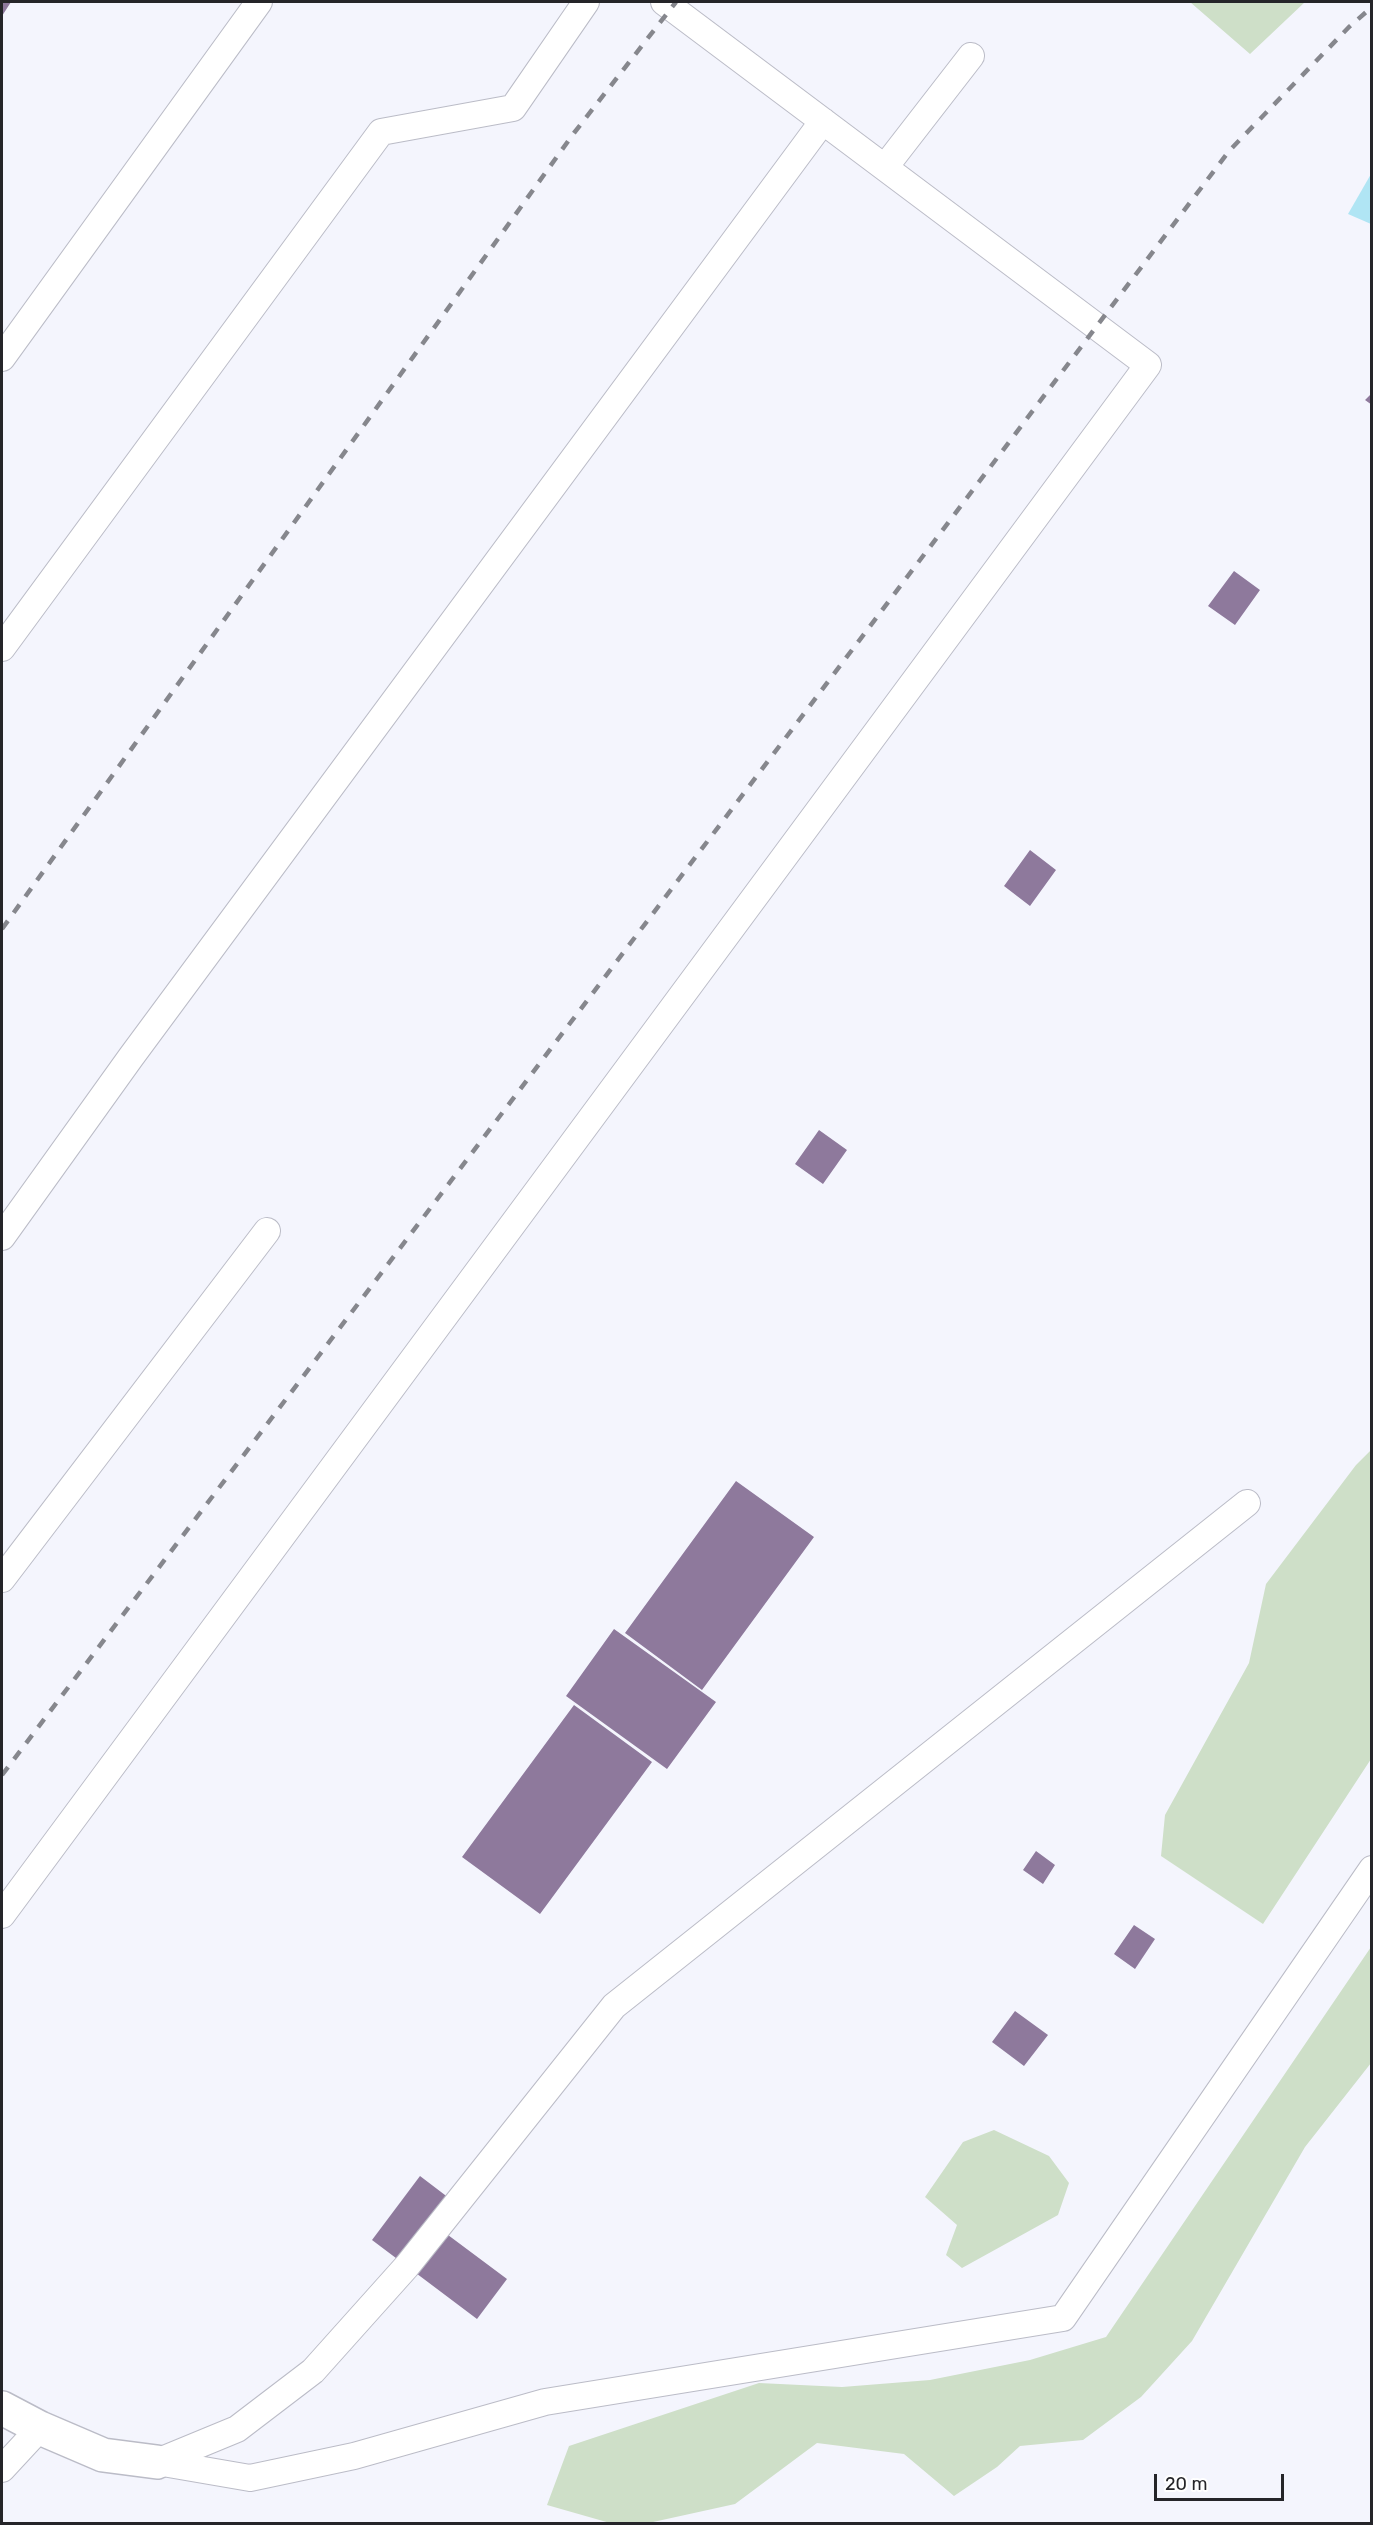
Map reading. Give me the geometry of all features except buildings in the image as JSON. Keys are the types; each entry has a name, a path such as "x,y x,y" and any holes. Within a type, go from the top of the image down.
{"street":[{"path":"2,2408 40,2428 103,2455 157,2462"}],"lane":[{"path":"2,358 259,2"},
{"path":"2,648 381,132 513,108 586,2"},
{"path":"2,1915 1148,365 664,2"},
{"path":"885,167 971,56"},
{"path":"2,1237 139,1047 823,121"},
{"path":"2,1579 267,1231"},
{"path":"157,2462 237,2429 313,2371 407,2266 614,2006 1247,1503"},
{"path":"157,2462 249,2478 354,2456 545,2403 1063,2318 1371,1869"},
{"path":"2,2469 40,2428"}],"green space":[{"path":"1190,2 1305,2 1250,54"},
{"path":"1371,1450 1371,1759 1263,1924 1161,1856 1165,1815 1249,1663 1266,1584 1356,1465"},
{"path":"1371,1947 1371,2063 1305,2147 1192,2341 1141,2397 1083,2440 1020,2446 997,2467 954,2496 904,2454 817,2443 735,2504 644,2524 610,2523 547,2505 569,2446 759,2383 842,2387 930,2380 1030,2360 1106,2337"},
{"path":"994,2130 1049,2156 1069,2183 1058,2215 962,2268 946,2255 957,2225 925,2197 963,2142"}],"water":[{"path":"1371,174 1372,224 1348,214"}],"railway":[{"path":"2,929 574,133 676,2"},
{"path":"2,1775 1229,151 1349,27 1372,7"}]}
